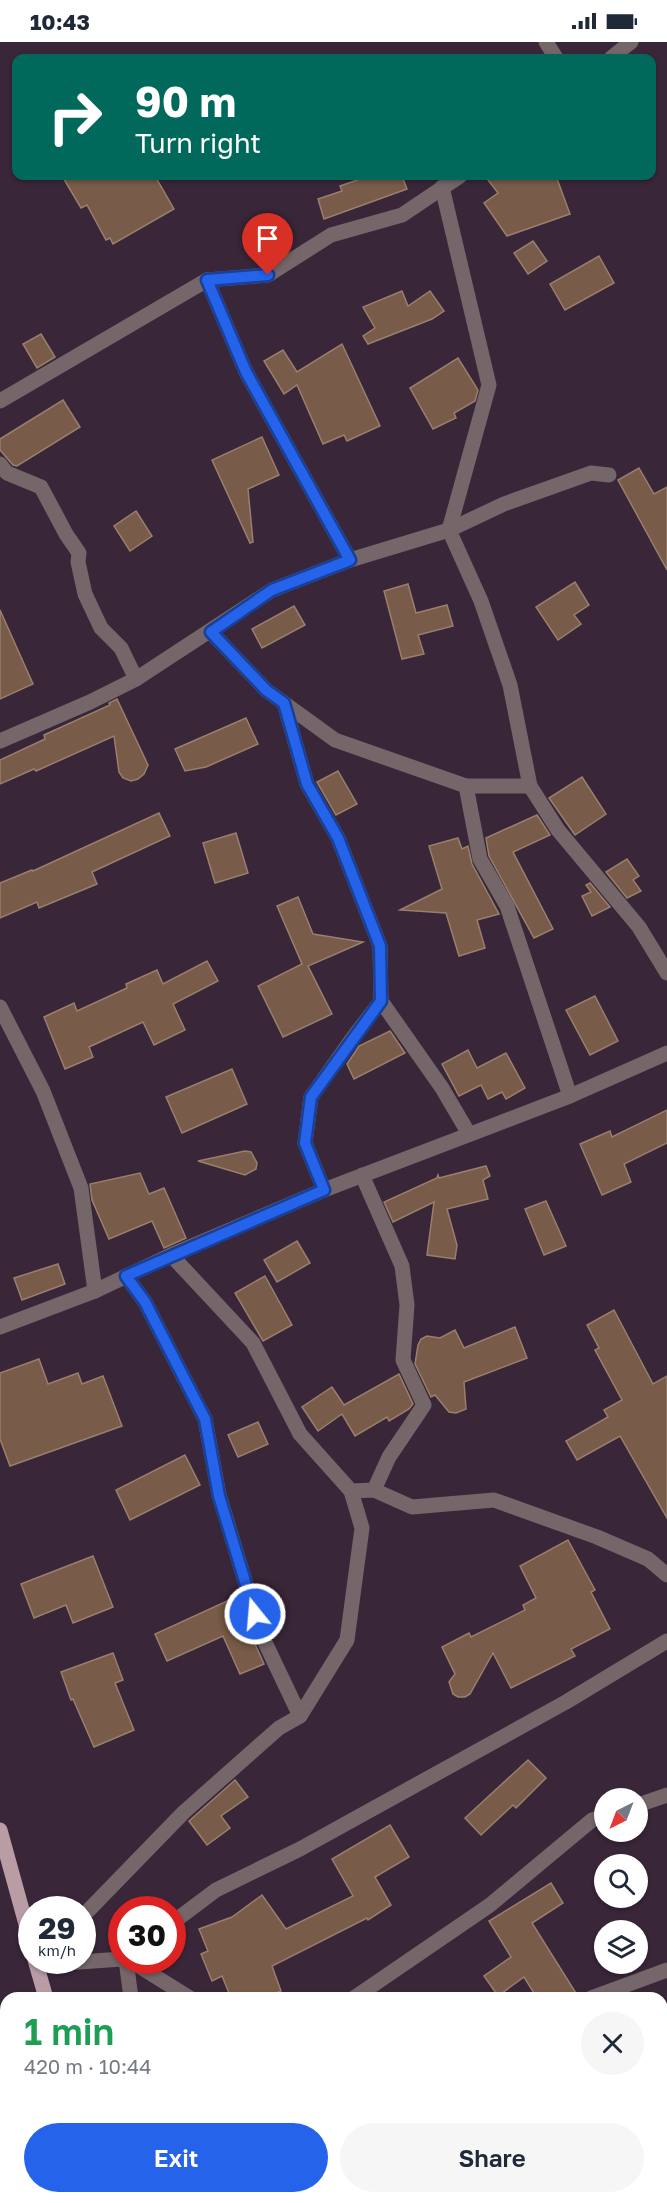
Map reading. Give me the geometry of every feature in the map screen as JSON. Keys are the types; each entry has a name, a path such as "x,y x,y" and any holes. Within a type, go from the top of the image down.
{"main road":[{"path":"0,1830 18,1896"},
{"path":"41,1974 45,1992"}],"street":[{"path":"615,54 630,42"},
{"path":"0,401 207,280 268,275 331,235 402,215 453,180"},
{"path":"442,187 489,385 449,530 481,601 510,685 530,786 558,830 639,927 667,973"},
{"path":"207,280 246,372 350,560"},
{"path":"0,464 7,473 41,487 66,534 80,553 78,562 85,594 101,628 121,648 136,679"},
{"path":"0,741 90,702 136,679 272,590 350,560 449,530 504,504 591,473 609,475"},
{"path":"211,632 266,690 335,740 466,786 530,786"},
{"path":"284,703 307,784 338,838 380,946 381,1001 442,1088 469,1134"},
{"path":"466,786 480,859 507,906 570,1096"},
{"path":"324,1190 305,1143 311,1097 381,1001"},
{"path":"0,1007 43,1090 81,1188 95,1291"},
{"path":"0,1327 95,1291 171,1255 324,1190 570,1096 667,1053"},
{"path":"362,1175 402,1266 407,1305 403,1360 424,1405 389,1457 374,1490"},
{"path":"96,1903 184,1812 279,1728 300,1716 347,1640 362,1528 351,1491 300,1434 253,1343 171,1255"},
{"path":"126,1276 145,1302 205,1419 219,1496 261,1634 300,1716"},
{"path":"351,1491 374,1490 412,1507 495,1500 597,1537 648,1559 667,1575"},
{"path":"186,1912 216,1890 321,1838 566,1702 667,1641"},
{"path":"648,1802 667,1795"},
{"path":"363,1992 490,1905 594,1819"},
{"path":"129,1974 131,1992"},
{"path":"151,1974 180,1992"},
{"path":"609,1992 662,1974"}],"building":[{"path":"64,180 157,180 174,209 113,244 110,238 106,240 87,205 81,208"},
{"path":"357,180 404,180 407,189 324,219 318,199 342,191 340,186"},
{"path":"488,180 557,180 570,214 507,236 484,203 498,193"},
{"path":"533,241 547,261 528,274 514,253"},
{"path":"599,256 614,283 565,310 550,284"},
{"path":"402,291 408,306 430,291 444,311 432,319 368,344 363,336 375,328 363,307"},
{"path":"41,334 55,357 37,368 23,344"},
{"path":"342,344 380,426 347,441 344,435 323,444 297,385 284,394 264,361 283,350 297,372"},
{"path":"458,358 478,390 475,401 454,413 456,418 433,429 410,388"},
{"path":"63,400 80,427 17,466 13,465 0,450 0,439"},
{"path":"262,437 279,475 248,489 253,542 250,543 212,460"},
{"path":"639,468 654,494 667,487 667,570 618,480"},
{"path":"136,511 152,536 130,551 114,526"},
{"path":"575,582 589,605 574,615 581,624 558,640 536,607"},
{"path":"408,584 416,613 447,605 453,626 418,635 424,654 402,659 384,591"},
{"path":"294,606 305,625 262,648 252,629"},
{"path":"0,610 33,684 0,699"},
{"path":"117,699 148,765 144,774 138,779 131,781 123,778 119,772 114,736 36,771 34,769 0,784 0,760 45,739 44,735 110,705 109,703"},
{"path":"246,718 258,744 206,767 185,771 175,749"},
{"path":"338,771 357,804 336,815 317,782"},
{"path":"582,777 606,814 575,835 549,798"},
{"path":"159,813 170,836 92,872 97,884 39,908 37,902 0,918 0,883 33,871"},
{"path":"537,815 550,835 513,852 553,929 534,938 489,856 486,838"},
{"path":"236,833 248,873 215,883 203,843"},
{"path":"458,838 462,849 468,846 472,864 499,914 477,920 485,948 459,956 446,913 400,910 442,889 429,846"},
{"path":"627,859 639,876 633,880 641,891 627,898 606,872"},
{"path":"590,883 610,907 592,916 582,896 591,892 586,885"},
{"path":"298,897 313,934 363,942 308,966 332,1014 283,1037 258,986 302,964 277,906"},
{"path":"207,961 218,981 173,1004 185,1030 154,1045 143,1022 89,1047 93,1057 65,1069 44,1017 74,1003 77,1011 127,988 126,984 157,970 163,984"},
{"path":"595,996 618,1041 590,1055 566,1010"},
{"path":"390,1031 405,1053 354,1079 347,1064 359,1046"},
{"path":"468,1050 477,1068 506,1053 525,1088 506,1099 502,1092 488,1099 481,1085 459,1096 442,1064"},
{"path":"232,1069 247,1104 182,1133 166,1097"},
{"path":"667,1110 667,1143 624,1164 631,1182 602,1195 580,1144 610,1131 612,1137"},
{"path":"245,1151 251,1152 257,1163 256,1169 245,1175 198,1161"},
{"path":"486,1166 490,1176 483,1180 488,1199 447,1209 457,1245 455,1259 427,1255 434,1202 393,1222 384,1202 437,1178 438,1175 439,1178"},
{"path":"140,1173 149,1194 164,1188 186,1238 164,1248 152,1221 109,1239 92,1200 90,1184"},
{"path":"546,1201 566,1246 544,1255 525,1209"},
{"path":"297,1241 310,1263 277,1282 264,1260"},
{"path":"58,1264 65,1284 22,1300 14,1278"},
{"path":"265,1276 292,1325 263,1341 235,1293"},
{"path":"614,1310 653,1384 667,1376 667,1518 620,1436 577,1460 566,1441 608,1417 604,1410 622,1400 595,1350 599,1348 587,1325"},
{"path":"515,1327 527,1358 464,1382 466,1409 456,1413 449,1412 435,1395 431,1397 415,1364 421,1339 427,1336 440,1338 455,1330 464,1348"},
{"path":"39,1359 48,1384 78,1373 82,1384 103,1376 122,1426 10,1466 0,1439 0,1373"},
{"path":"399,1374 413,1404 389,1421 387,1417 355,1436 342,1414 318,1431 302,1407 332,1387 344,1405"},
{"path":"258,1422 268,1444 238,1457 228,1435"},
{"path":"185,1455 200,1485 130,1520 116,1490"},
{"path":"568,1540 595,1590 591,1592 610,1629 571,1649 575,1656 511,1688 493,1653 470,1694 458,1697 453,1694 449,1682 455,1674 442,1647 469,1633 471,1637 525,1610 523,1605 536,1598 520,1566"},
{"path":"93,1556 113,1607 73,1623 66,1605 34,1618 21,1584"},
{"path":"238,1596 264,1664 240,1674 223,1636 167,1661 155,1634"},
{"path":"113,1653 123,1680 115,1683 134,1730 94,1747 73,1699 71,1700 61,1672"},
{"path":"528,1760 546,1778 516,1808 513,1805 481,1835 465,1818"},
{"path":"235,1780 248,1797 221,1816 230,1828 207,1845 189,1821"},
{"path":"390,1825 409,1857 375,1877 391,1905 368,1920 367,1918 272,1966 281,1991 229,1992 222,1976 212,1981 201,1954 208,1951 199,1929 232,1917 262,1895 286,1929 353,1896 332,1859"},
{"path":"551,1883 563,1903 532,1923 575,1992 533,1992 524,1977 503,1992 495,1992 484,1976 511,1957 489,1921"}],"route":[{"path":"255,1614 219,1496 205,1419 145,1302 126,1276 324,1190 305,1143 311,1097 381,1001 380,946 338,838 307,784 284,703 266,690 211,632 272,590 350,560 246,372 207,280 268,275"}]}
